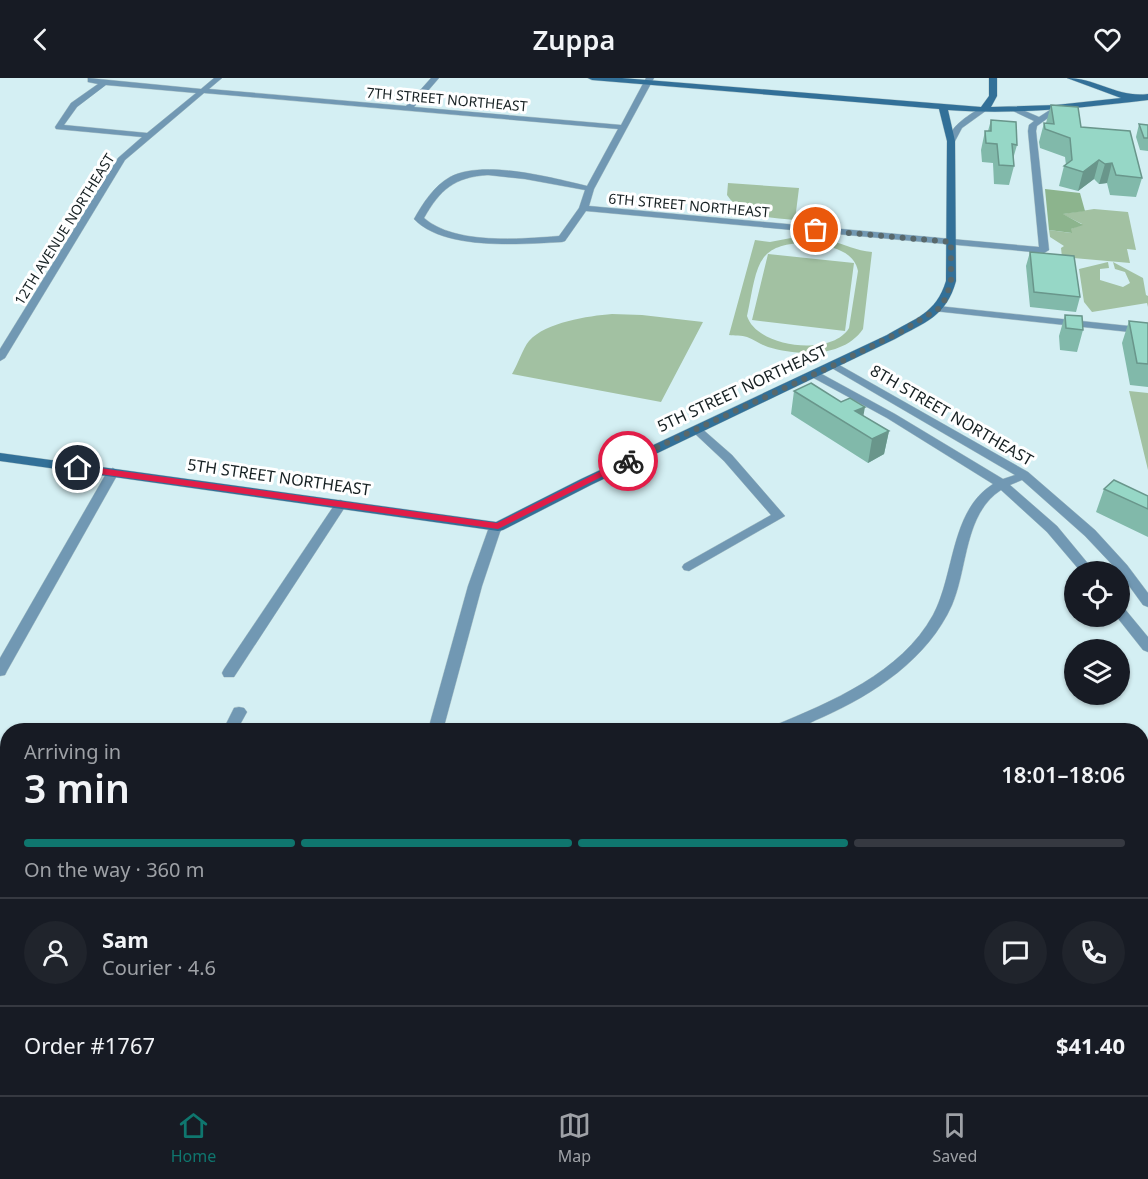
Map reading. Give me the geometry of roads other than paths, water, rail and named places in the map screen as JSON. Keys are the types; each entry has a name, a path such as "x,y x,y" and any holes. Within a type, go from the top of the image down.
{"street":[{"name":"12TH AVENUE NORTHEAST","path":"0,358 119,163 147,135 218,78"},
{"path":"408,109 435,78"},
{"path":"592,78 648,80 983,110 1056,108 1148,97"},
{"path":"951,141 954,131 960,125 990,106 993,99 993,78"},
{"path":"1071,78 1148,104"},
{"name":"7TH STREET NORTHEAST","path":"92,79 104,83 622,127"},
{"path":"590,189 521,176 493,173 462,175 444,185 419,219 424,227 447,235 527,241 562,239 583,208 590,189 648,80"},
{"path":"104,83 74,105 59,127 147,135"},
{"path":"943,108 951,141 951,281 946,298 938,309 1148,332"},
{"path":"1015,110 1039,120 1056,108"},
{"name":"6TH STREET NORTHEAST","path":"583,208 1044,250 1039,181 1032,131 1033,125 1039,120"},
{"name":"5TH STREET NORTHEAST","path":"0,457 498,526 696,429 834,365 898,333 938,309"},
{"name":"8TH STREET NORTHEAST","path":"834,365 1024,475 1090,533 1122,568 1148,602"},
{"path":"814,374 891,416 1002,484 1052,529 1080,561"},
{"path":"689,567 780,516 728,458 696,429"},
{"path":"0,671 113,472"},
{"path":"795,723 830,708 869,687 894,668 923,639 948,598 974,510 989,492 1024,475"},
{"path":"228,673 341,504"},
{"path":"437,723 476,586 494,530 498,526"},
{"path":"1130,625 1148,647"},
{"path":"234,723 239,712"}]}
